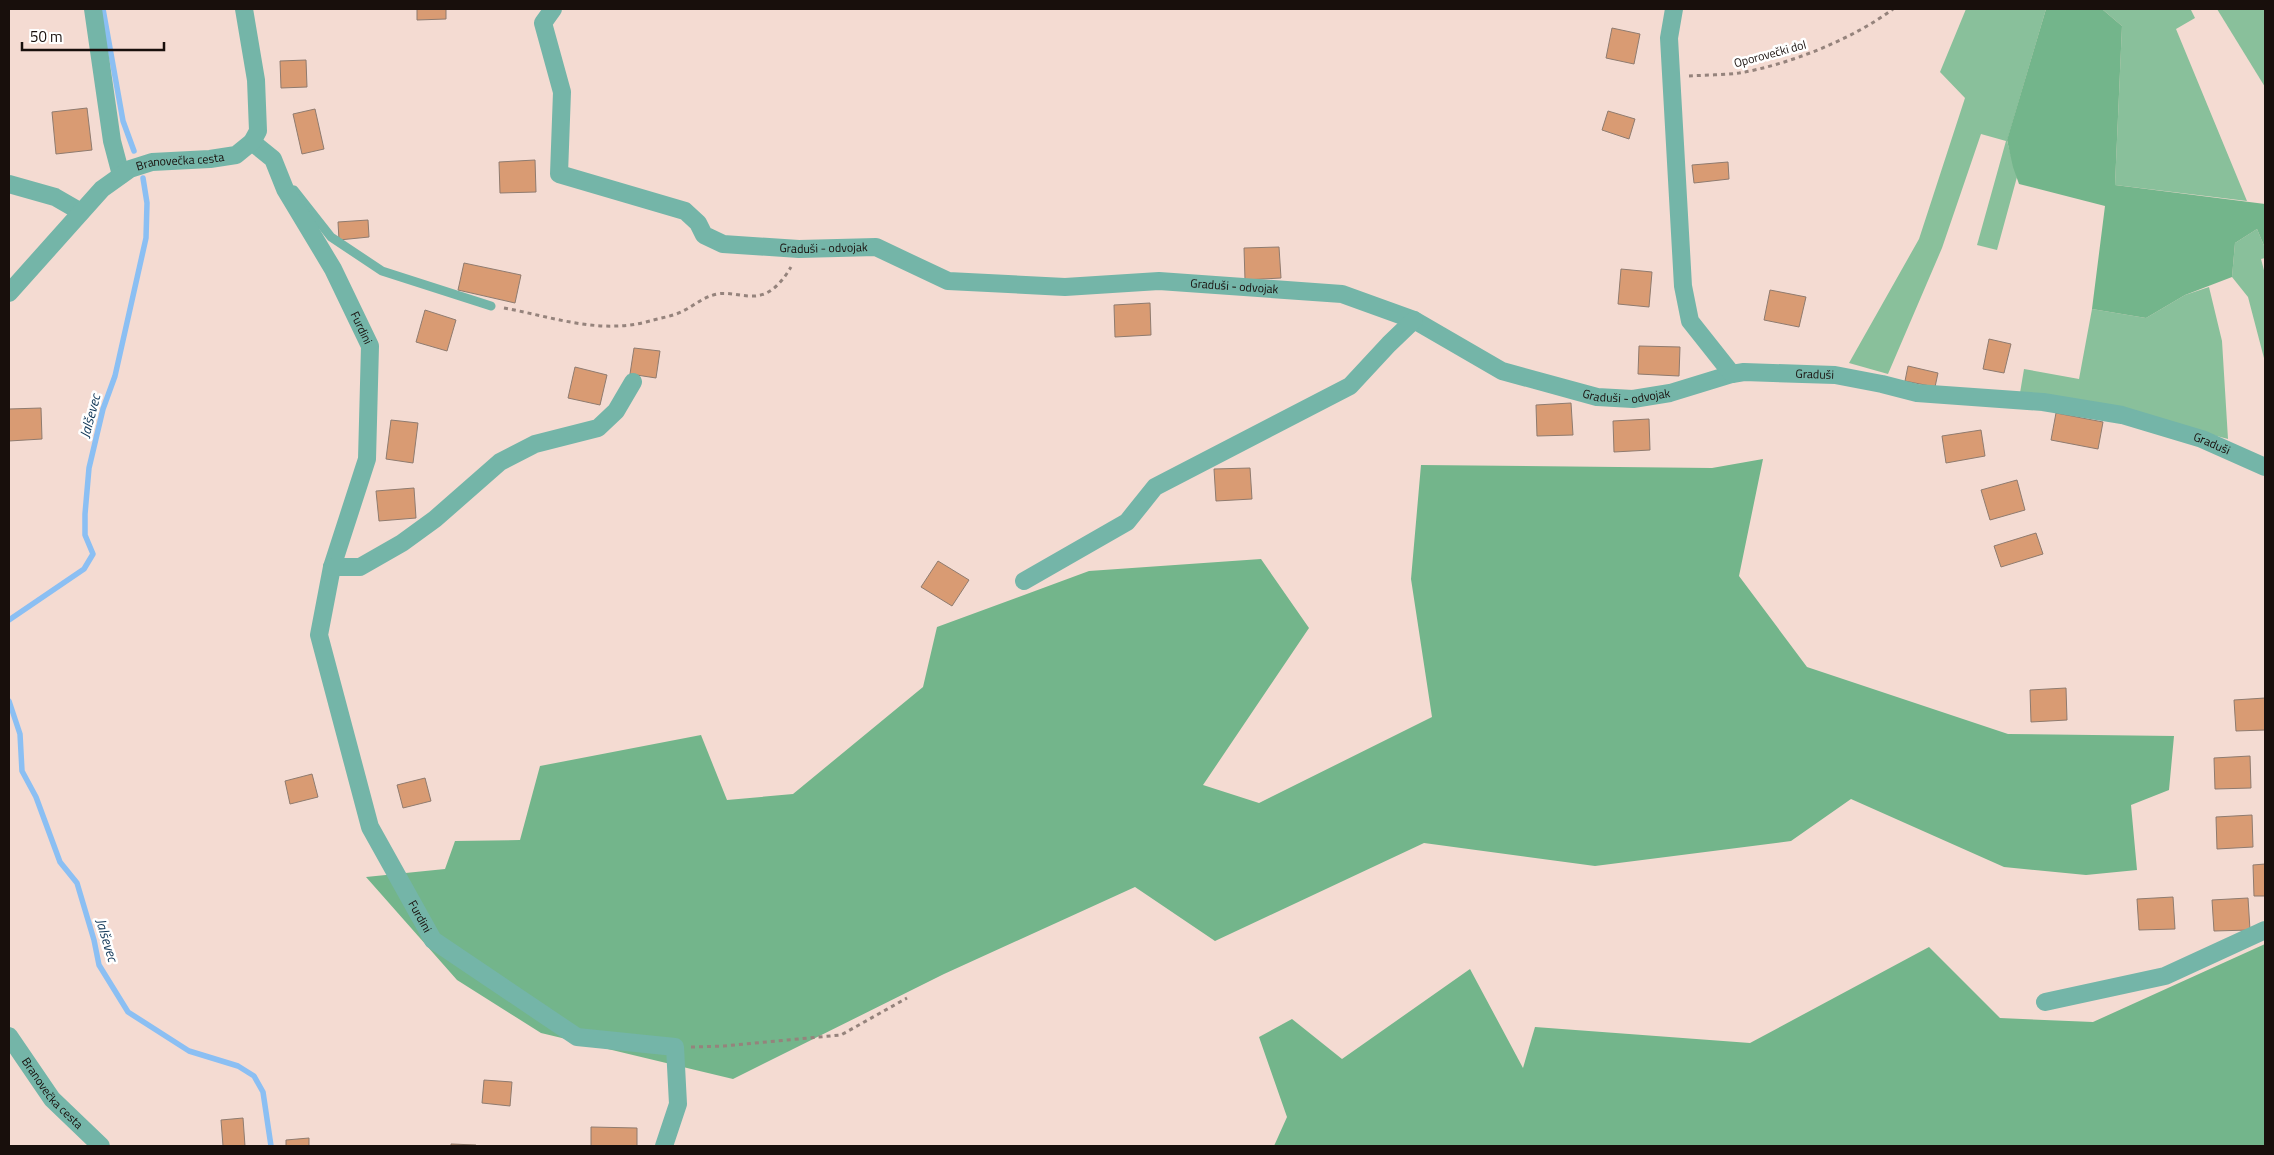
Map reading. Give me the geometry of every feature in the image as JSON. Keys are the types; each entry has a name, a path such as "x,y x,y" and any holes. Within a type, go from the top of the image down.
{"street":[{"name":"Branovečka cesta","path":"93,9 112,142 126,172"},
{"path":"244,9 256,80 258,131 252,142"},
{"name":"Graduši - odvojak","path":"553,9 543,24 562,92 559,174 685,211 698,223 704,235 723,244 799,249 876,247 948,281 1065,287 1159,281 1342,294 1414,320 1502,371 1597,397 1633,399 1670,393 1732,374"},
{"path":"1674,9 1669,38 1683,286 1690,321 1732,374"},
{"name":"Branovečka cesta","path":"9,293 102,188 126,172 152,162 210,159 236,155 252,142"},
{"name":"Furdini","path":"252,142 273,159 285,189 333,270 370,346 368,459 332,567 319,635 370,827 433,940 577,1037 676,1047"},
{"path":"9,184 55,197 81,212"},
{"path":"1024,581 1127,522 1155,487 1350,386 1414,320"},
{"name":"Graduši","path":"1732,374 1744,372 1835,375 1917,393 2043,402 2122,415 2202,439 2265,467"},
{"path":"332,567 360,567 402,543 435,520 500,462 535,444 598,428 616,411 632,382"},
{"path":"2046,1002 2165,976 2265,930"},
{"name":"Branovečka cesta","path":"9,1036 52,1100 101,1146"},
{"path":"664,1146 678,1104 676,1047"}],"lane":[{"path":"285,189 292,187 331,237 382,271 491,306"}],"path":[{"name":"Oporovečki dol","path":"1671,77 1739,73 1809,54 1866,27 1892,9"},
{"path":"491,306 590,326 613,327 647,322 682,312 699,300 717,294 736,293 751,296 767,293 784,280"},
{"path":"676,1047 724,1046 841,1035 907,998"}],"green space":[{"path":"1966,9 2046,9 2007,141 2017,177 1997,250 1977,245 2006,141 1981,134 1942,248 1888,374 1849,363 1919,239 1965,98 1940,72"},
{"path":"2046,9 2102,9 2122,26 2115,185 2265,204 2265,248 2257,229 2235,243 2232,277 2185,295 2146,318 2092,309 2105,206 2019,184 2007,140"},
{"path":"2102,9 2193,9 2191,10 2195,18 2176,29 2247,201 2115,185 2122,26"},
{"path":"2217,9 2264,9 2265,87"},
{"path":"2257,229 2265,248 2265,258 2261,259 2265,274 2265,362 2248,297 2232,277 2235,243"},
{"path":"2209,287 2222,341 2228,439 2075,399 2020,393 2024,369 2079,379 2092,309 2146,318 2185,295"},
{"path":"1763,459 1739,576 1807,667 2008,734 2174,736 2169,790 2131,805 2137,870 2086,875 2004,867 1851,799 1791,841 1595,866 1424,843 1215,941 1135,887 944,974 733,1079 541,1033 457,980 366,877 445,869 455,841 520,840 540,766 701,735 727,800 793,794 923,687 937,627 1089,571 1261,559 1309,628 1203,785 1259,803 1432,717 1411,579 1421,465 1712,468"},
{"path":"2265,944 2265,1146 1274,1146 1287,1117 1259,1037 1292,1019 1342,1059 1470,969 1523,1068 1535,1027 1750,1043 1929,947 2000,1018 2093,1022"}],"building":[{"path":"417,9 446,9 446,19 417,20"},
{"path":"1612,28 1640,34 1634,64 1606,58"},
{"path":"306,60 307,87 281,88 280,61"},
{"path":"87,108 92,150 56,154 52,112"},
{"path":"315,109 324,149 302,154 293,114"},
{"path":"1608,111 1635,119 1629,139 1602,130"},
{"path":"535,160 536,192 500,193 499,162"},
{"path":"1728,162 1729,179 1694,183 1692,165"},
{"path":"368,220 369,237 339,240 338,222"},
{"path":"1279,247 1281,278 1245,280 1244,248"},
{"path":"464,263 521,275 515,303 458,290"},
{"path":"1621,269 1652,272 1649,307 1618,304"},
{"path":"1770,290 1806,297 1799,327 1764,320"},
{"path":"1150,303 1151,335 1115,337 1114,305"},
{"path":"425,310 456,320 447,351 416,342"},
{"path":"1989,339 2011,344 2004,373 1983,369"},
{"path":"1639,346 1680,347 1679,376 1638,374"},
{"path":"634,348 660,351 656,378 630,374"},
{"path":"1908,366 1938,373 1935,387 1905,381"},
{"path":"575,367 607,375 600,405 568,398"},
{"path":"1571,403 1573,435 1537,436 1536,405"},
{"path":"41,408 42,439 9,441 9,409"},
{"path":"2056,413 2103,422 2098,449 2051,440"},
{"path":"1649,419 1650,450 1614,452 1613,421"},
{"path":"391,420 418,423 413,463 386,459"},
{"path":"1981,430 1985,456 1946,463 1942,436"},
{"path":"1250,468 1252,499 1216,501 1214,469"},
{"path":"2017,480 2025,510 1990,520 1981,490"},
{"path":"414,488 416,518 379,521 376,491"},
{"path":"2036,533 2043,554 2001,567 1994,546"},
{"path":"938,561 969,580 952,606 921,587"},
{"path":"2066,688 2067,720 2031,722 2030,690"},
{"path":"2265,698 2265,730 2236,731 2234,700"},
{"path":"2250,756 2251,788 2215,789 2214,758"},
{"path":"312,774 318,797 290,804 285,781"},
{"path":"425,778 431,801 403,808 397,785"},
{"path":"2252,815 2253,847 2217,849 2216,817"},
{"path":"2265,864 2265,896 2254,896 2253,865"},
{"path":"2173,897 2175,929 2139,930 2137,899"},
{"path":"2248,898 2250,930 2214,931 2212,900"},
{"path":"484,1080 512,1082 510,1106 482,1103"},
{"path":"243,1118 245,1146 223,1146 221,1120"},
{"path":"591,1127 637,1128 637,1146 591,1146"},
{"path":"309,1138 309,1146 286,1146 286,1140"},
{"path":"451,1144 476,1145 476,1146 451,1146"}],"waterway":[{"name":"Jalševec","path":"103,9 123,121 134,151"},
{"name":"Jalševec","path":"9,620 84,569 93,554 85,535 89,468 103,409 115,376 146,238 147,203 143,178"},
{"name":"Jalševec","path":"9,701 20,734 22,771 36,797 60,862 77,883 94,940 99,965 128,1012 189,1051 238,1066 254,1076 263,1092 271,1146"}]}
